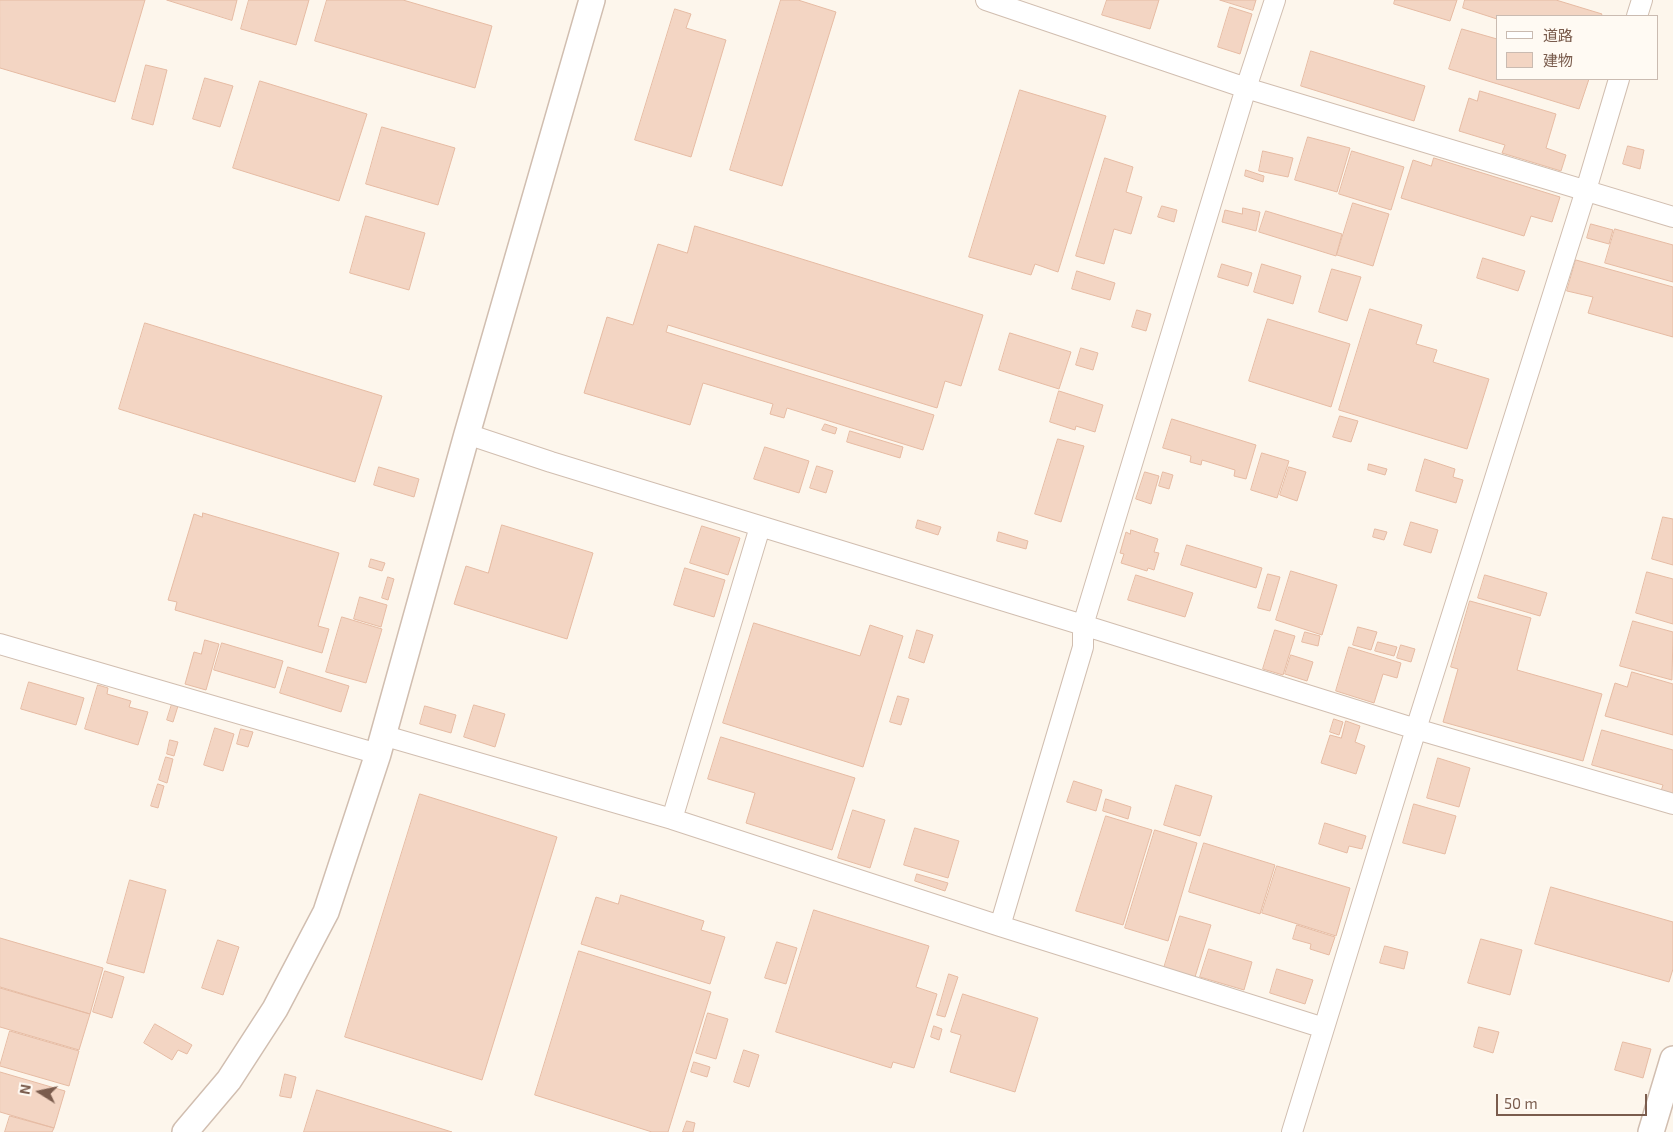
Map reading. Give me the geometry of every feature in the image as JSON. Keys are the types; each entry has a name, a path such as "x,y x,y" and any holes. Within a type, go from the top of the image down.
{"street":[{"path":"185,1132 230,1080 266,1023 326,912 380,744 592,0"},
{"path":"986,0 1246,88 1673,217"},
{"path":"1000,926 1083,647 1083,625 1246,88 1275,0"},
{"path":"1637,15 1642,0"},
{"path":"1292,1132 1619,80"},
{"path":"467,434 760,527 1416,729 1673,804"},
{"path":"672,819 760,527"},
{"path":"0,644 672,819 1000,926 1324,1028"},
{"path":"1651,1132 1673,1059"}],"building":[{"path":"0,0 145,0 115,102 0,68"},
{"path":"167,0 237,0 232,20"},
{"path":"249,0 309,0 296,45 241,29"},
{"path":"327,0 403,0 492,26 475,88 315,41"},
{"path":"781,0 798,0 836,12 782,186 730,170"},
{"path":"1107,0 1159,0 1150,29 1102,15"},
{"path":"1220,0 1256,0 1253,10"},
{"path":"1395,0 1457,0 1450,21 1394,4"},
{"path":"1465,0 1556,0 1602,14 1496,15 1496,19 1463,8"},
{"path":"1230,7 1252,14 1240,54 1218,47"},
{"path":"675,9 691,14 686,28 726,40 691,157 635,140"},
{"path":"1462,29 1496,39 1496,80 1589,80 1579,109 1449,69"},
{"path":"1311,51 1425,86 1414,121 1301,86"},
{"path":"146,65 167,70 153,125 132,119"},
{"path":"205,78 233,86 220,127 193,119"},
{"path":"260,81 367,114 339,201 233,168"},
{"path":"1020,90 1106,116 1058,272 1035,264 1031,275 969,257"},
{"path":"1480,91 1556,114 1546,148 1566,155 1561,171 1502,153 1505,145 1459,131 1469,98 1477,101"},
{"path":"382,127 455,148 438,205 366,184"},
{"path":"1308,137 1350,148 1337,192 1295,180"},
{"path":"1628,146 1644,150 1640,169 1623,164"},
{"path":"1263,151 1293,158 1288,177 1259,171"},
{"path":"1352,151 1404,167 1391,210 1339,194"},
{"path":"1105,158 1133,167 1126,192 1142,197 1131,234 1114,229 1104,264 1076,256"},
{"path":"1434,158 1560,197 1552,222 1531,216 1524,236 1401,198 1413,160 1431,166"},
{"path":"1246,170 1264,176 1263,182 1245,176"},
{"path":"1353,203 1389,214 1373,266 1337,255"},
{"path":"1162,206 1177,210 1174,222 1158,217"},
{"path":"1243,208 1260,212 1256,231 1222,222 1225,210 1242,214"},
{"path":"1266,211 1342,234 1336,256 1259,232"},
{"path":"366,216 425,233 409,290 350,273"},
{"path":"1591,224 1613,230 1609,244 1587,238"},
{"path":"695,226 983,315 961,386 945,381 937,408 668,325 666,332 934,415 923,450 787,408 784,418 770,414 773,404 703,383 690,425 584,393 607,317 633,325 658,244 687,253"},
{"path":"1615,229 1673,245 1673,282 1605,263"},
{"path":"1483,258 1525,271 1518,291 1477,278"},
{"path":"1576,260 1673,287 1673,337 1588,313 1593,297 1567,291"},
{"path":"1222,264 1252,273 1248,286 1218,277"},
{"path":"1262,264 1301,276 1293,304 1254,292"},
{"path":"1332,269 1361,277 1347,321 1319,312"},
{"path":"1077,271 1115,283 1110,300 1072,289"},
{"path":"1370,309 1422,325 1416,344 1437,350 1433,362 1489,379 1467,449 1339,410"},
{"path":"1137,310 1151,314 1146,331 1132,327"},
{"path":"1268,319 1350,344 1331,407 1249,381"},
{"path":"145,323 382,396 355,482 119,409"},
{"path":"1010,333 1071,352 1059,389 999,370"},
{"path":"1081,348 1098,353 1093,370 1076,365"},
{"path":"1059,391 1103,405 1095,432 1076,426 1075,430 1050,422"},
{"path":"1340,416 1358,421 1351,442 1333,437"},
{"path":"1172,419 1256,445 1246,479 1234,476 1235,470 1202,460 1201,465 1190,462 1191,456 1163,448"},
{"path":"825,424 837,428 835,434 822,430"},
{"path":"850,431 903,447 900,458 847,442"},
{"path":"1058,439 1084,446 1061,522 1035,514"},
{"path":"765,447 809,461 799,493 754,479"},
{"path":"1262,453 1289,461 1277,498 1251,490"},
{"path":"1425,459 1455,469 1453,477 1463,480 1456,503 1416,491"},
{"path":"1369,464 1387,469 1385,475 1368,470"},
{"path":"817,466 833,471 826,493 810,488"},
{"path":"379,467 419,479 414,497 374,485"},
{"path":"1289,467 1306,472 1297,501 1280,495"},
{"path":"1145,472 1159,476 1151,504 1136,499"},
{"path":"1163,472 1173,475 1169,489 1159,486"},
{"path":"203,513 339,553 318,626 329,629 322,653 175,610 177,602 168,600 194,514 202,517"},
{"path":"1663,517 1673,519 1673,565 1652,559"},
{"path":"918,520 941,527 938,535 916,528"},
{"path":"1411,522 1438,530 1431,553 1404,545"},
{"path":"502,525 593,553 567,639 454,604 466,566 488,573"},
{"path":"702,526 740,538 728,575 690,563"},
{"path":"1375,529 1387,532 1384,540 1373,537"},
{"path":"1131,530 1158,539 1154,552 1159,553 1154,570 1148,568 1147,571 1121,563 1124,554 1120,553 1126,532 1130,534"},
{"path":"999,532 1028,541 1026,549 997,541"},
{"path":"1187,545 1262,568 1256,588 1181,565"},
{"path":"371,559 385,563 382,571 369,567"},
{"path":"685,568 725,580 714,617 674,605"},
{"path":"1291,571 1337,585 1322,635 1276,620"},
{"path":"1647,572 1673,579 1673,624 1636,613"},
{"path":"1268,574 1280,577 1270,611 1258,608"},
{"path":"1136,575 1193,593 1185,617 1128,600"},
{"path":"1485,575 1547,593 1540,616 1478,598"},
{"path":"388,577 394,579 388,600 382,598"},
{"path":"360,597 387,605 381,627 354,619"},
{"path":"1470,601 1531,618 1517,670 1602,694 1583,761 1443,722 1458,669 1451,667"},
{"path":"342,617 382,629 366,683 326,672"},
{"path":"1633,621 1673,632 1672,680 1620,666"},
{"path":"754,623 860,656 870,625 903,636 863,767 723,723"},
{"path":"1358,627 1377,632 1371,650 1353,645"},
{"path":"917,630 933,635 924,663 909,658"},
{"path":"1275,630 1295,636 1283,675 1263,669"},
{"path":"1305,632 1320,636 1318,646 1302,642"},
{"path":"205,640 219,644 206,690 185,684 194,652 201,654"},
{"path":"1378,642 1397,647 1394,656 1375,651"},
{"path":"222,643 283,661 275,688 214,670"},
{"path":"1401,645 1415,649 1411,662 1397,658"},
{"path":"1349,647 1401,663 1397,678 1383,674 1374,703 1336,691"},
{"path":"1291,655 1313,662 1307,681 1285,674"},
{"path":"288,667 349,686 341,712 280,693"},
{"path":"1632,672 1673,684 1673,735 1605,716 1615,683 1627,687"},
{"path":"29,682 84,698 76,725 21,709"},
{"path":"98,685 108,688 107,694 131,701 129,707 148,712 138,745 85,729"},
{"path":"898,696 909,699 901,725 890,722"},
{"path":"172,704 178,706 173,722 167,720"},
{"path":"474,705 505,714 495,747 464,737"},
{"path":"425,706 456,715 451,733 420,724"},
{"path":"1334,719 1343,722 1339,735 1330,732"},
{"path":"1346,721 1360,726 1355,742 1365,746 1356,774 1321,763 1330,735 1341,738"},
{"path":"215,728 234,734 223,771 204,765"},
{"path":"241,729 253,732 248,747 237,744"},
{"path":"1602,730 1673,750 1673,795 1661,791 1663,785 1592,765"},
{"path":"721,737 855,778 832,850 746,823 755,793 708,779"},
{"path":"170,740 178,742 174,756 167,754"},
{"path":"166,757 173,759 167,783 159,780"},
{"path":"1438,758 1470,768 1459,807 1427,798"},
{"path":"1074,781 1102,790 1096,811 1067,802"},
{"path":"158,784 164,786 158,808 151,806"},
{"path":"1176,785 1212,796 1200,836 1164,825"},
{"path":"420,794 557,837 482,1080 345,1037"},
{"path":"1106,799 1131,807 1128,819 1103,811"},
{"path":"1414,804 1456,816 1445,854 1403,843"},
{"path":"853,810 885,820 870,868 838,858"},
{"path":"1106,816 1152,830 1123,925 1076,911"},
{"path":"1325,823 1366,836 1362,849 1349,846 1347,853 1319,844"},
{"path":"915,828 959,841 948,878 904,865"},
{"path":"1155,830 1197,843 1168,941 1125,928"},
{"path":"1204,843 1275,865 1260,914 1189,892"},
{"path":"1277,866 1350,888 1336,936 1262,913"},
{"path":"917,874 948,883 945,891 915,881"},
{"path":"130,880 166,890 144,973 107,963"},
{"path":"1551,887 1673,922 1673,969 1669,982 1535,944"},
{"path":"621,895 704,921 701,930 725,937 710,984 581,944 596,897 618,904"},
{"path":"814,910 929,946 916,987 937,994 914,1068 893,1062 891,1068 776,1032"},
{"path":"1180,916 1211,925 1195,977 1164,968"},
{"path":"1297,925 1335,937 1329,955 1310,949 1311,944 1293,939"},
{"path":"0,938 103,968 90,1014 0,987"},
{"path":"1481,939 1522,950 1510,995 1468,983"},
{"path":"218,940 239,947 223,995 202,988"},
{"path":"777,942 797,948 786,984 765,978"},
{"path":"1385,946 1408,952 1404,969 1380,963"},
{"path":"1209,949 1252,962 1244,990 1200,977"},
{"path":"579,951 711,992 668,1132 652,1132 535,1095"},
{"path":"1277,969 1313,980 1305,1004 1270,993"},
{"path":"105,971 124,977 112,1018 93,1012"},
{"path":"949,974 958,977 945,1017 937,1015"},
{"path":"0,988 90,1014 79,1050 0,1027"},
{"path":"963,994 1038,1018 1015,1092 950,1072 961,1035 951,1032"},
{"path":"708,1013 728,1019 716,1059 696,1053"},
{"path":"155,1024 192,1045 187,1054 178,1050 172,1060 144,1043"},
{"path":"934,1026 942,1029 939,1040 931,1037"},
{"path":"1479,1027 1499,1032 1493,1053 1474,1047"},
{"path":"10,1031 79,1051 69,1086 0,1066"},
{"path":"1623,1042 1651,1049 1643,1078 1615,1070"},
{"path":"744,1050 759,1055 749,1087 734,1082"},
{"path":"694,1062 710,1067 707,1077 691,1072"},
{"path":"0,1072 65,1091 54,1128 0,1112"},
{"path":"285,1074 296,1077 291,1098 280,1096"},
{"path":"317,1090 452,1132 304,1132"},
{"path":"10,1116 54,1128 52,1132 5,1132"},
{"path":"687,1121 695,1123 693,1132 683,1132"}]}
